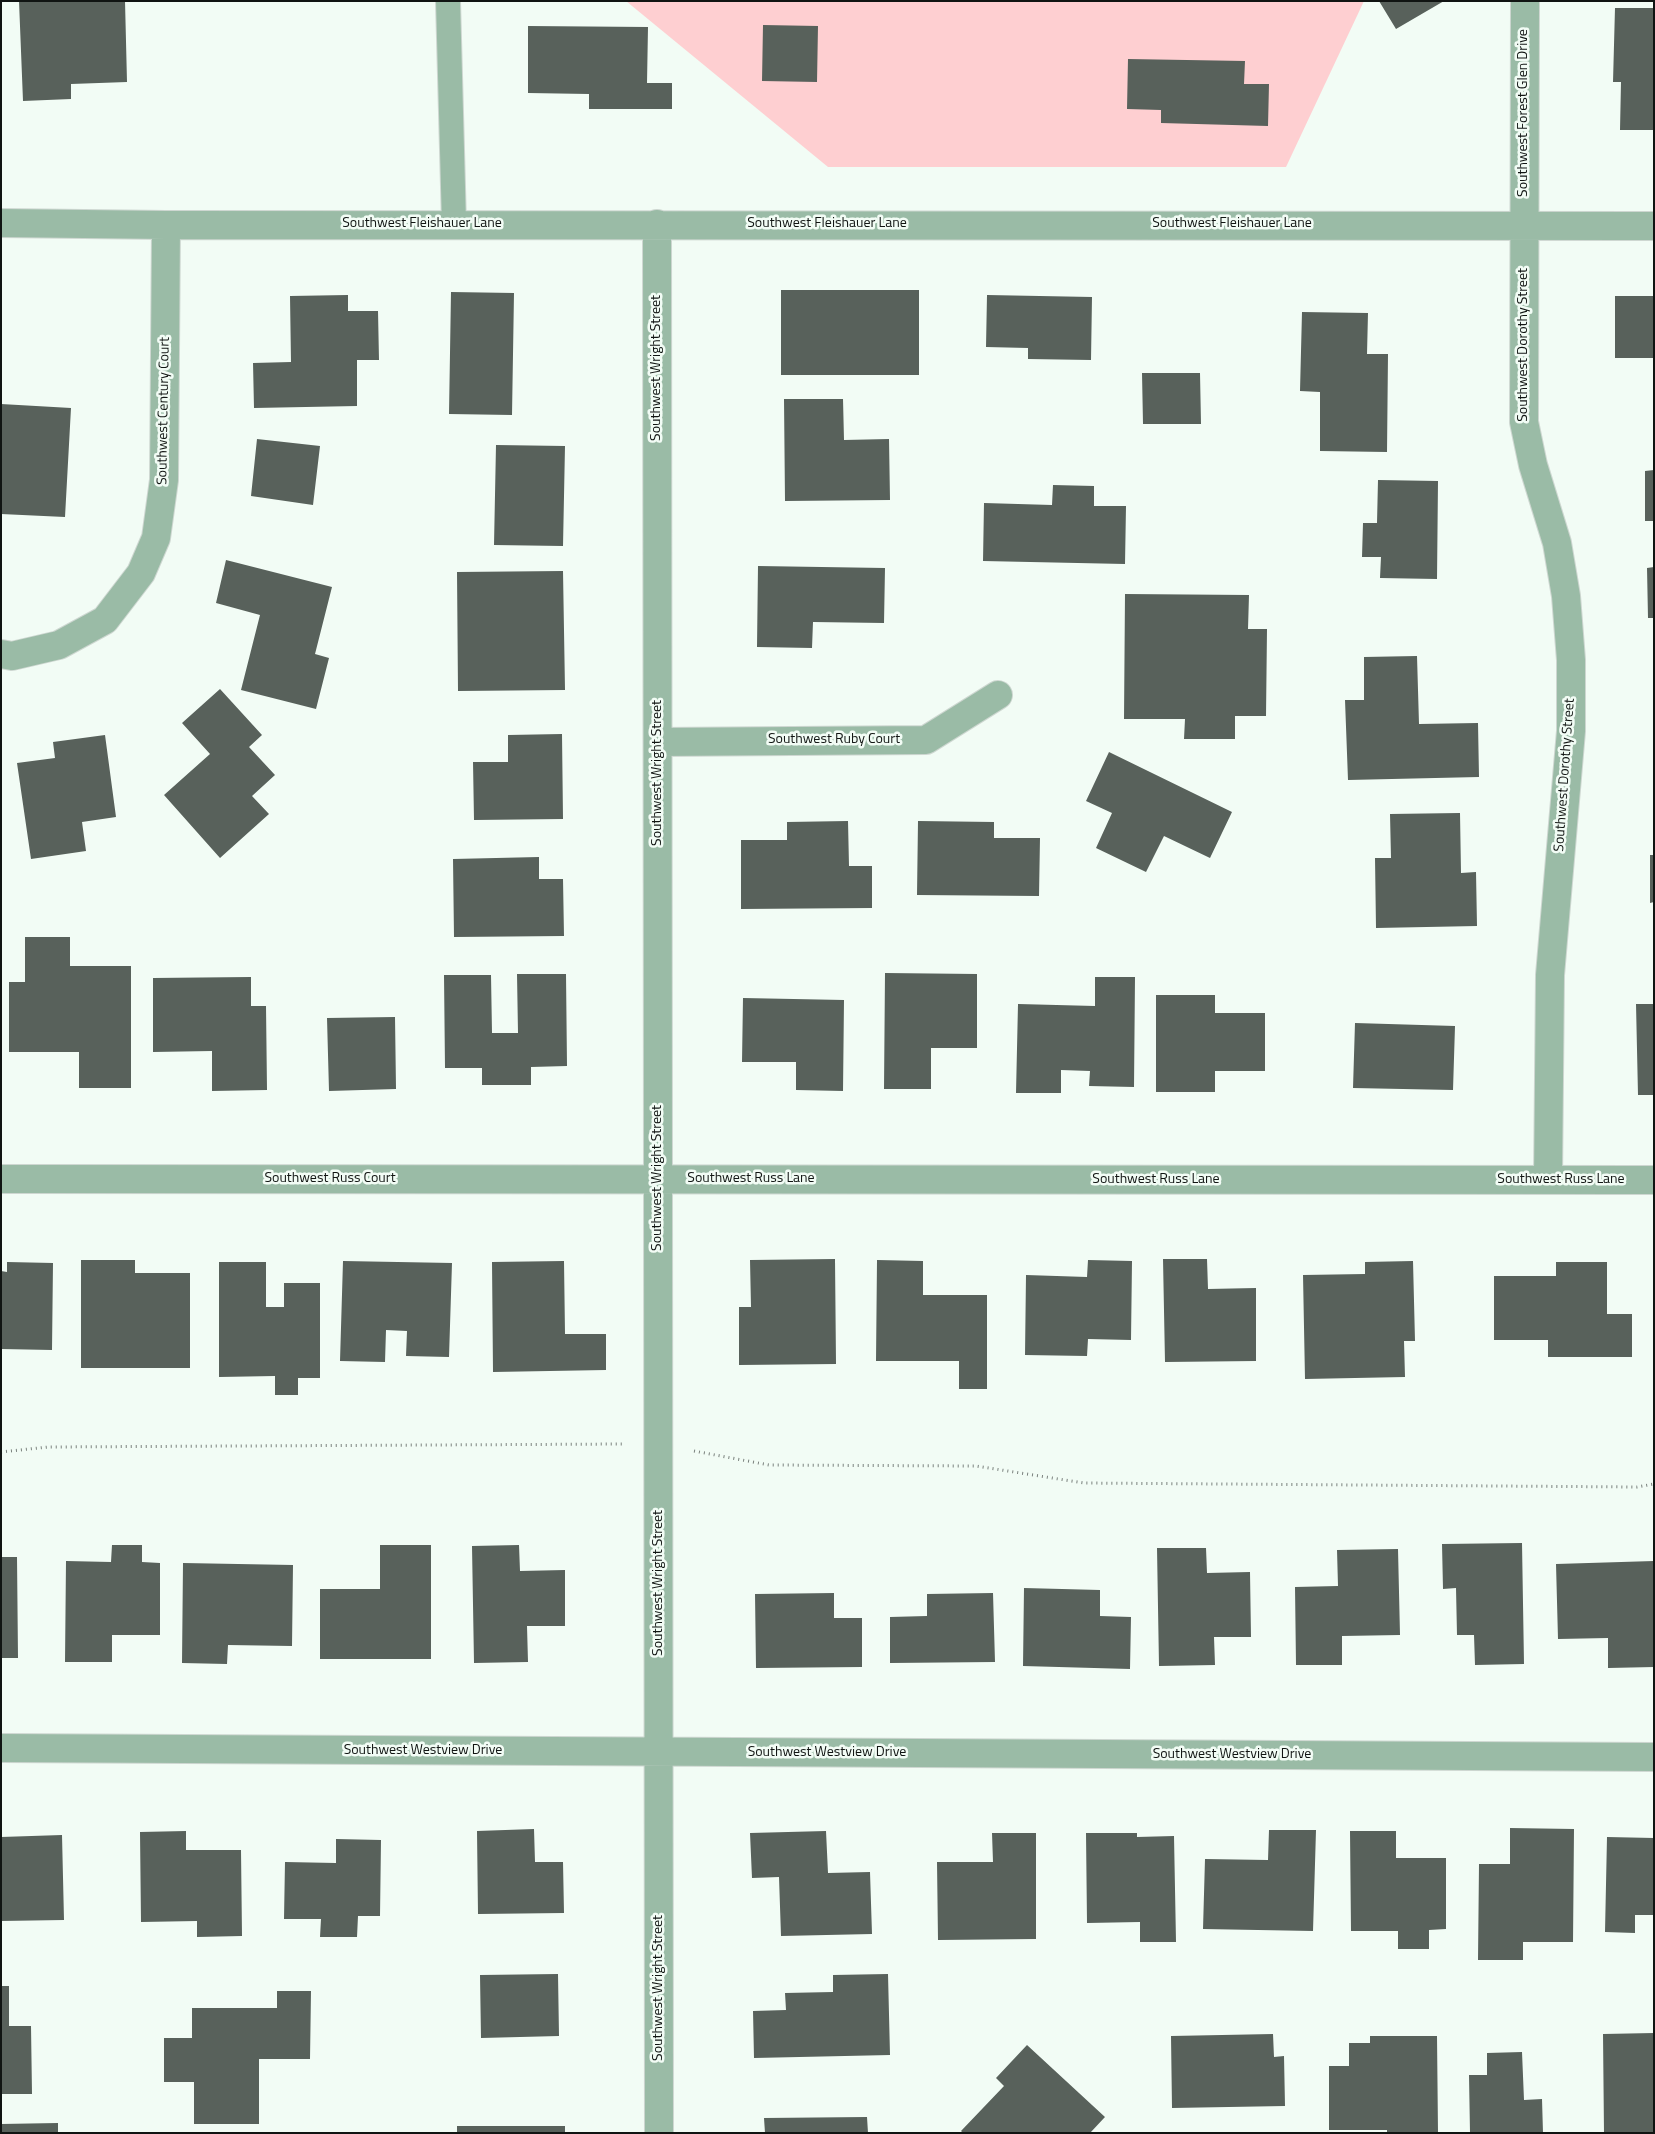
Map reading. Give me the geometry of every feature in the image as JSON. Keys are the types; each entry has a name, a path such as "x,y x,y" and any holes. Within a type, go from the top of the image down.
{"street":[{"name":"Southwest Forest Glen Drive","path":"1524,224 1525,1"},
{"name":"Southwest Fleishauer Lane","path":"1,223 166,225 1524,224 1654,226"},
{"name":"Southwest Wright Street","path":"657,224 659,2133"},
{"name":"Southwest Dorothy Street","path":"1524,224 1524,422 1533,465 1557,543 1566,596 1571,660 1571,731 1550,975 1548,1180"},
{"name":"Southwest Century Court","path":"1,654 12,656 59,645 105,620 141,573 156,538 164,480 166,225"},
{"name":"Southwest Ruby Court","path":"658,742 926,740 998,695"},
{"name":"Southwest Russ Court","path":"1,1178 658,1179"},
{"name":"Southwest Russ Lane","path":"658,1179 1654,1180"},
{"name":"Southwest Westview Drive","path":"1,1748 1654,1757"}],"lane":[{"path":"448,1 454,224"}],"path":[{"path":"1,1452 48,1447 659,1444 769,1465 976,1466 1084,1483 1637,1488 1654,1484"}],"shaded area":[{"path":"626,1 1364,1 1286,167 828,167"}],"building":[{"path":"19,1 125,1 127,82 71,84 71,99 23,101"},
{"path":"1379,1 1444,1 1396,29"},
{"path":"1615,8 1654,8 1654,130 1620,130 1621,82 1613,82"},
{"path":"763,25 818,26 817,82 762,81"},
{"path":"528,26 648,27 647,83 672,83 672,109 589,109 589,94 528,93"},
{"path":"1128,59 1245,61 1244,84 1269,84 1268,126 1161,123 1161,110 1127,109"},
{"path":"781,290 919,290 919,375 781,375"},
{"path":"451,292 514,293 512,415 449,414"},
{"path":"348,295 348,311 378,311 379,360 357,360 357,406 254,408 253,363 291,362 290,296"},
{"path":"987,295 1092,297 1091,360 1028,359 1028,348 986,347"},
{"path":"1615,296 1654,296 1654,358 1615,358"},
{"path":"1302,312 1368,313 1367,354 1388,354 1387,452 1320,451 1320,392 1300,391"},
{"path":"1142,373 1200,373 1201,424 1143,424"},
{"path":"784,399 843,399 844,440 889,439 890,500 785,501"},
{"path":"1,404 71,408 65,517 1,514"},
{"path":"257,439 320,446 313,505 251,496"},
{"path":"496,445 565,446 563,546 494,545"},
{"path":"1654,470 1654,521 1645,521 1645,471"},
{"path":"1378,480 1438,481 1437,579 1380,578 1381,557 1362,557 1363,523 1377,523"},
{"path":"1053,485 1094,486 1094,506 1126,506 1125,564 983,561 984,503 1052,505"},
{"path":"226,560 332,587 315,654 329,658 316,709 241,690 260,615 216,603"},
{"path":"758,566 885,568 884,623 813,622 812,648 757,647"},
{"path":"1654,567 1654,618 1648,618 1647,568"},
{"path":"563,571 565,690 458,691 457,572"},
{"path":"1125,594 1249,595 1248,629 1267,629 1266,716 1235,716 1235,739 1184,739 1185,719 1124,719"},
{"path":"1417,656 1419,724 1478,723 1479,777 1348,780 1345,700 1364,700 1364,657"},
{"path":"220,689 262,735 249,747 275,775 252,796 269,814 220,858 164,795 210,754 182,723"},
{"path":"562,734 563,819 474,820 473,762 508,762 508,735"},
{"path":"105,735 116,817 82,822 86,851 31,859 17,763 55,758 53,742"},
{"path":"1109,752 1232,812 1210,858 1164,836 1146,872 1096,848 1112,813 1086,801"},
{"path":"1460,813 1461,873 1476,872 1477,926 1376,928 1375,858 1391,858 1390,814"},
{"path":"848,821 849,866 872,866 872,908 741,909 741,840 787,840 787,822"},
{"path":"918,821 994,822 994,838 1040,838 1039,896 917,895"},
{"path":"1650,855 1654,855 1654,902 1650,903"},
{"path":"539,857 539,879 563,879 564,936 454,937 453,859"},
{"path":"25,937 70,937 70,966 131,966 131,1088 79,1088 79,1052 9,1052 9,982 25,982"},
{"path":"885,973 977,974 977,1048 931,1048 931,1089 884,1089"},
{"path":"517,974 566,974 567,1066 531,1067 531,1085 482,1085 482,1068 445,1068 444,975 491,975 492,1033 518,1033"},
{"path":"251,977 251,1006 266,1006 267,1090 212,1091 212,1051 153,1052 153,978"},
{"path":"1095,977 1135,977 1134,1087 1089,1086 1090,1071 1061,1070 1061,1093 1016,1093 1018,1004 1095,1006"},
{"path":"1156,995 1215,995 1215,1013 1265,1013 1265,1071 1215,1071 1215,1092 1156,1092"},
{"path":"743,998 844,1000 843,1091 796,1090 796,1062 742,1062"},
{"path":"1636,1004 1654,1004 1654,1095 1638,1095"},
{"path":"395,1017 396,1089 329,1091 327,1018"},
{"path":"1355,1023 1455,1026 1453,1090 1353,1088"},
{"path":"835,1259 836,1364 739,1365 739,1307 751,1307 750,1260"},
{"path":"1163,1259 1207,1259 1208,1289 1256,1288 1256,1361 1165,1362"},
{"path":"81,1260 135,1260 135,1273 190,1273 190,1368 81,1368"},
{"path":"877,1260 923,1261 923,1295 987,1295 987,1389 959,1389 959,1361 876,1361"},
{"path":"1088,1260 1132,1261 1131,1340 1088,1339 1087,1356 1025,1355 1026,1275 1087,1277"},
{"path":"343,1261 452,1263 449,1357 406,1356 407,1331 386,1330 385,1362 340,1361"},
{"path":"564,1261 565,1334 606,1334 606,1370 493,1372 492,1262"},
{"path":"1413,1261 1415,1341 1404,1341 1405,1377 1305,1379 1303,1275 1365,1274 1365,1262"},
{"path":"7,1262 53,1263 52,1350 1,1349 1,1271 7,1272"},
{"path":"219,1262 266,1262 266,1307 284,1307 284,1283 320,1283 320,1378 298,1378 298,1395 275,1395 275,1376 219,1377"},
{"path":"1556,1262 1607,1262 1607,1314 1632,1314 1632,1357 1548,1357 1548,1340 1494,1340 1494,1276 1556,1276"},
{"path":"1522,1543 1524,1664 1475,1665 1474,1635 1457,1635 1456,1588 1443,1589 1442,1544"},
{"path":"112,1545 142,1545 142,1562 160,1563 160,1635 112,1635 112,1662 65,1662 66,1561 111,1562"},
{"path":"380,1545 431,1545 431,1659 320,1659 320,1589 380,1589"},
{"path":"519,1545 520,1571 565,1570 565,1626 527,1626 528,1662 474,1663 472,1546"},
{"path":"1157,1548 1206,1548 1207,1573 1250,1572 1251,1637 1214,1637 1215,1665 1159,1666"},
{"path":"1398,1549 1400,1635 1342,1636 1342,1665 1296,1665 1295,1587 1338,1586 1337,1550"},
{"path":"1,1557 17,1557 18,1658 1,1658"},
{"path":"1654,1561 1654,1667 1608,1668 1608,1638 1558,1639 1556,1564"},
{"path":"183,1563 293,1565 292,1646 228,1645 227,1664 182,1663"},
{"path":"1024,1588 1100,1590 1100,1616 1131,1617 1130,1669 1023,1666"},
{"path":"834,1593 834,1618 862,1618 862,1667 756,1668 755,1594"},
{"path":"993,1593 995,1662 890,1663 890,1617 927,1616 927,1594"},
{"path":"1510,1828 1574,1829 1573,1942 1523,1942 1523,1960 1478,1960 1479,1864 1510,1864"},
{"path":"534,1829 535,1862 563,1862 564,1913 478,1914 477,1831"},
{"path":"1269,1830 1316,1830 1313,1931 1203,1929 1205,1859 1268,1860"},
{"path":"186,1831 186,1850 241,1850 242,1936 197,1937 197,1921 141,1922 140,1832"},
{"path":"826,1831 828,1873 870,1872 872,1934 781,1936 779,1877 752,1878 750,1833"},
{"path":"1350,1831 1396,1831 1396,1858 1446,1858 1446,1929 1429,1930 1429,1949 1398,1949 1398,1931 1351,1931"},
{"path":"992,1833 1036,1833 1036,1939 938,1940 937,1862 993,1862"},
{"path":"1086,1833 1137,1833 1137,1837 1174,1836 1176,1942 1140,1942 1140,1922 1087,1923"},
{"path":"62,1835 64,1920 1,1921 1,1837"},
{"path":"1607,1837 1654,1838 1654,1915 1635,1915 1635,1933 1605,1932"},
{"path":"336,1839 381,1840 380,1916 358,1916 357,1937 320,1937 321,1919 284,1919 285,1862 336,1863"},
{"path":"558,1974 559,2036 481,2038 480,1975"},
{"path":"888,1974 890,2055 754,2058 753,2011 786,2010 785,1993 833,1992 833,1975"},
{"path":"1,1986 9,1986 9,2026 31,2026 32,2094 1,2094"},
{"path":"277,1991 311,1991 310,2059 259,2059 259,2124 194,2124 194,2082 164,2082 164,2038 192,2038 192,2008 277,2008"},
{"path":"1654,2033 1654,2133 1604,2133 1603,2034"},
{"path":"1273,2034 1274,2057 1284,2056 1285,2106 1172,2108 1171,2036"},
{"path":"1370,2036 1437,2036 1438,2133 1387,2133 1387,2130 1329,2130 1329,2066 1349,2066 1349,2043 1370,2043"},
{"path":"1027,2045 1105,2117 1090,2133 963,2133 961,2131 1004,2086 996,2078"},
{"path":"1522,2052 1524,2100 1542,2099 1543,2133 1470,2133 1469,2075 1487,2075 1487,2053"},
{"path":"867,2117 868,2133 765,2133 764,2118"},
{"path":"58,2123 58,2133 1,2133 1,2124"},
{"path":"457,2126 565,2126 565,2133 457,2133"}]}
